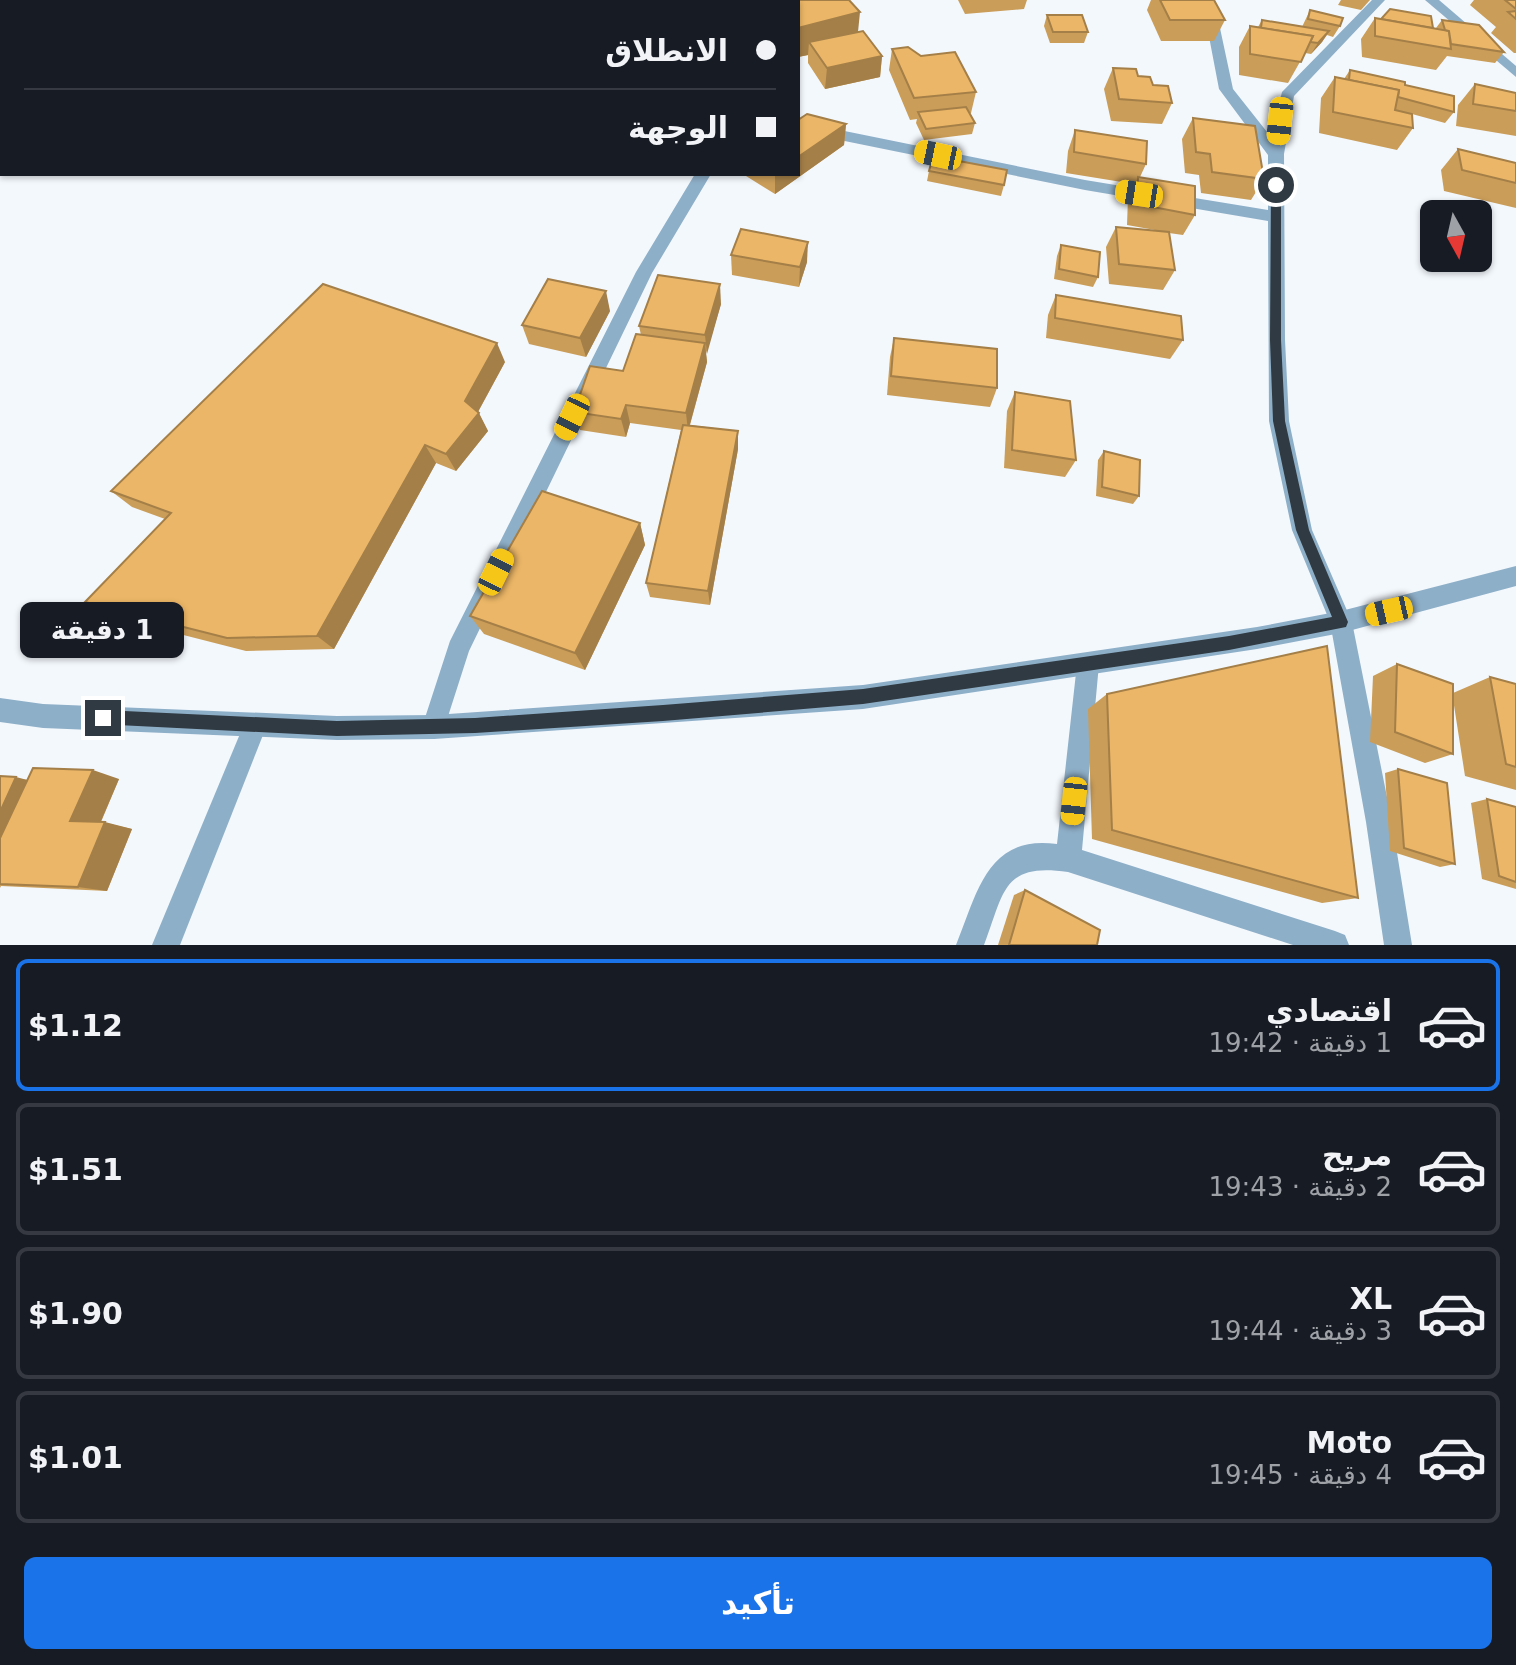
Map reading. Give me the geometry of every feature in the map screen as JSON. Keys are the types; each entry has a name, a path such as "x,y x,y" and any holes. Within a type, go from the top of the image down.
{"street":[{"path":"1208,0 1226,89 1276,154"},
{"path":"1379,0 1287,95 1280,121 1275,217 1279,421 1302,530 1341,622 1379,822 1398,945"},
{"path":"1431,0 1516,73"},
{"path":"800,130 820,131 1085,185 1275,217"},
{"path":"434,727 458,649 644,272 702,176"},
{"path":"0,710 43,716 255,725 434,727 863,697 1341,622 1516,576"},
{"path":"1068,859 1088,664"},
{"path":"166,945 255,725"},
{"path":"970,945 1003,869 1013,859 1045,853 1335,945"}],"building":[{"path":"800,0 849,0 860,12 800,27"},
{"path":"1160,0 1214,0 1225,20 1170,20"},
{"path":"1505,0 1516,0 1516,9"},
{"path":"1390,9 1431,16 1433,28 1381,19"},
{"path":"1310,10 1343,18 1340,26 1308,19"},
{"path":"1047,15 1082,15 1088,32 1053,32"},
{"path":"1375,18 1449,31 1451,49 1375,36"},
{"path":"1262,20 1329,31 1318,43 1310,42 1313,36 1261,28"},
{"path":"1442,20 1479,25 1504,52 1451,44 1449,31 1445,30"},
{"path":"1250,26 1313,36 1301,62 1250,54"},
{"path":"863,31 882,56 827,68 809,42"},
{"path":"908,47 921,56 955,52 976,92 914,98 892,49"},
{"path":"1113,68 1136,69 1138,76 1150,77 1153,85 1168,86 1172,103 1119,99"},
{"path":"1350,70 1454,96 1454,112 1398,97 1399,90 1349,80"},
{"path":"1335,77 1399,90 1395,110 1412,114 1413,128 1333,112"},
{"path":"1475,84 1516,93 1516,111 1473,104"},
{"path":"966,107 975,123 926,129 918,112"},
{"path":"807,114 846,124 800,156 800,119"},
{"path":"1193,118 1255,126 1264,179 1212,172 1210,154 1196,152"},
{"path":"1075,130 1147,141 1146,164 1074,152"},
{"path":"935,149 950,152 948,159 1007,170 1004,185 929,171"},
{"path":"1458,149 1516,163 1516,183 1462,170"},
{"path":"1138,177 1195,186 1195,215 1137,204"},
{"path":"1116,227 1169,232 1175,270 1119,264"},
{"path":"741,229 808,242 800,267 731,255"},
{"path":"1061,245 1100,252 1098,277 1059,269"},
{"path":"658,275 720,284 705,335 639,326"},
{"path":"548,279 606,291 580,338 522,325"},
{"path":"323,284 497,343 465,401 479,413 446,454 425,445 317,636 227,638 85,602 171,513 111,491"},
{"path":"1056,295 1181,316 1183,340 1055,318"},
{"path":"636,334 705,343 686,413 626,405 621,419 574,412 590,366 623,371"},
{"path":"894,338 997,349 997,388 891,376"},
{"path":"1015,392 1070,401 1076,460 1012,450"},
{"path":"683,425 738,431 708,591 646,583"},
{"path":"1104,451 1140,460 1139,496 1102,487"},
{"path":"542,491 640,523 575,653 470,616"},
{"path":"1327,646 1358,898 1112,830 1107,694"},
{"path":"1397,664 1453,684 1453,754 1395,732"},
{"path":"1490,677 1516,684 1516,767 1506,764"},
{"path":"33,768 93,770 70,821 105,822 78,887 0,884 0,838"},
{"path":"1398,769 1447,783 1455,864 1404,848"},
{"path":"0,776 16,777 0,812"},
{"path":"1487,799 1516,807 1516,882 1499,876"},
{"path":"1025,890 1100,930 1097,945 1009,945"}],"route":[{"path":"103,718 337,728 475,726 663,713 863,697 1229,643 1341,622 1302,530 1279,421 1276,185"}]}
